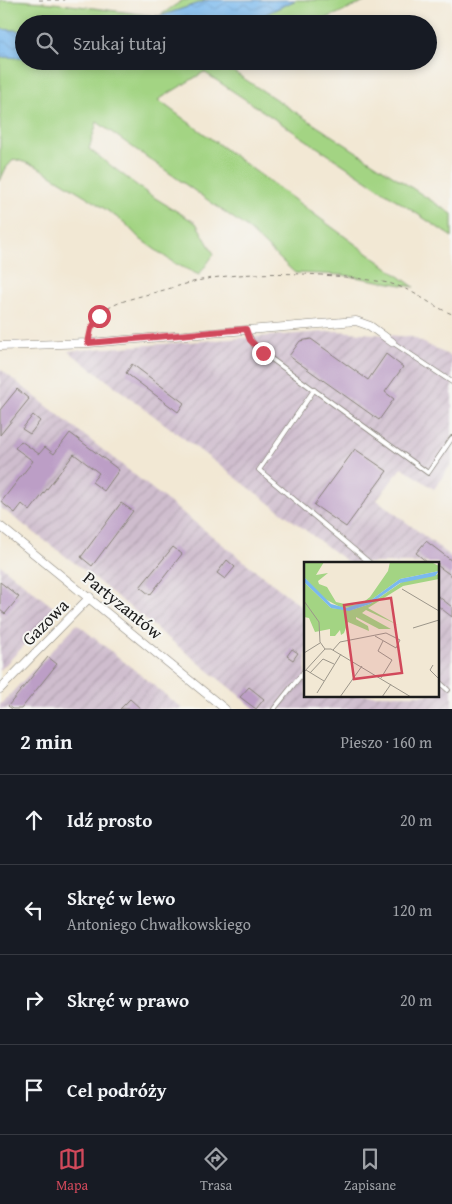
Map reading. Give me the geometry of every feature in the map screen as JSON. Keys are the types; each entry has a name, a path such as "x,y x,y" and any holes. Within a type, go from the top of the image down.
{"street":[{"path":"0,346 88,343 356,321 370,326 392,342"},
{"name":"Partyzantów","path":"0,526 90,597 225,709"},
{"name":"Gazowa","path":"0,689 90,597"}],"lane":[{"path":"246,329 255,347 428,473 452,438"},
{"path":"392,342 452,382"},
{"path":"314,390 259,470 369,562"},
{"path":"274,709 304,672"},
{"path":"440,683 448,690"}],"path":[{"path":"39,0 65,0"},
{"path":"88,343 91,329 99,316 114,304 198,281 243,275 344,277 384,282 420,295 452,314"}],"shaded area":[{"path":"337,331 412,337 452,357 452,463 434,489 402,467 377,500 452,557 452,709 256,709 84,570 0,507 0,369 304,608 304,696 440,696 440,562 348,562 68,351"},
{"path":"0,565 58,611 0,670"},
{"path":"77,624 183,709 0,709 0,705"}],"green space":[{"path":"0,0 20,0 151,15 15,15 15,30 0,29"},
{"path":"183,0 209,0 163,15 160,15"},
{"path":"296,0 369,0 334,15 264,15"},
{"path":"0,57 15,58 15,70 231,70 452,214 452,237 204,72 158,100 414,287 343,275 295,273 246,227 97,122 89,149 147,193 196,223 214,254 199,275 174,263 140,239 125,223 92,200 36,166 14,159 6,168 0,181"}],"water":[{"path":"209,0 296,0 264,15 163,15"},
{"path":"0,29 15,30 15,58 0,57"}],"building":[{"path":"311,339 368,380 386,354 403,367 385,392 394,399 379,420 289,356 300,341"},
{"path":"132,364 184,403 178,412 126,373"},
{"path":"17,389 29,399 0,435 0,410"},
{"path":"33,415 40,421 30,434 22,429"},
{"path":"70,433 119,470 104,491 92,482 99,473 74,454 30,511 22,504 15,513 1,502 33,461 15,448 21,441 39,454 45,447 54,454"},
{"path":"355,449 387,471 346,527 314,505"},
{"path":"121,503 133,511 92,566 81,557"},
{"path":"426,541 452,561 452,576 440,567 440,562 427,562 416,553"},
{"path":"173,547 182,554 150,595 140,587"},
{"path":"227,560 235,567 225,579 217,573"},
{"path":"0,582 19,597 5,614 0,610"},
{"path":"440,598 452,607 452,617 440,608"},
{"path":"292,649 298,653 293,660 287,656"},
{"path":"48,657 57,664 21,709 12,709 8,706"},
{"path":"249,687 264,699 256,709 240,697"},
{"path":"130,699 141,709 120,709"}],"route":[{"path":"99,316 91,329 88,343 246,329 250,340 263,353"}]}
